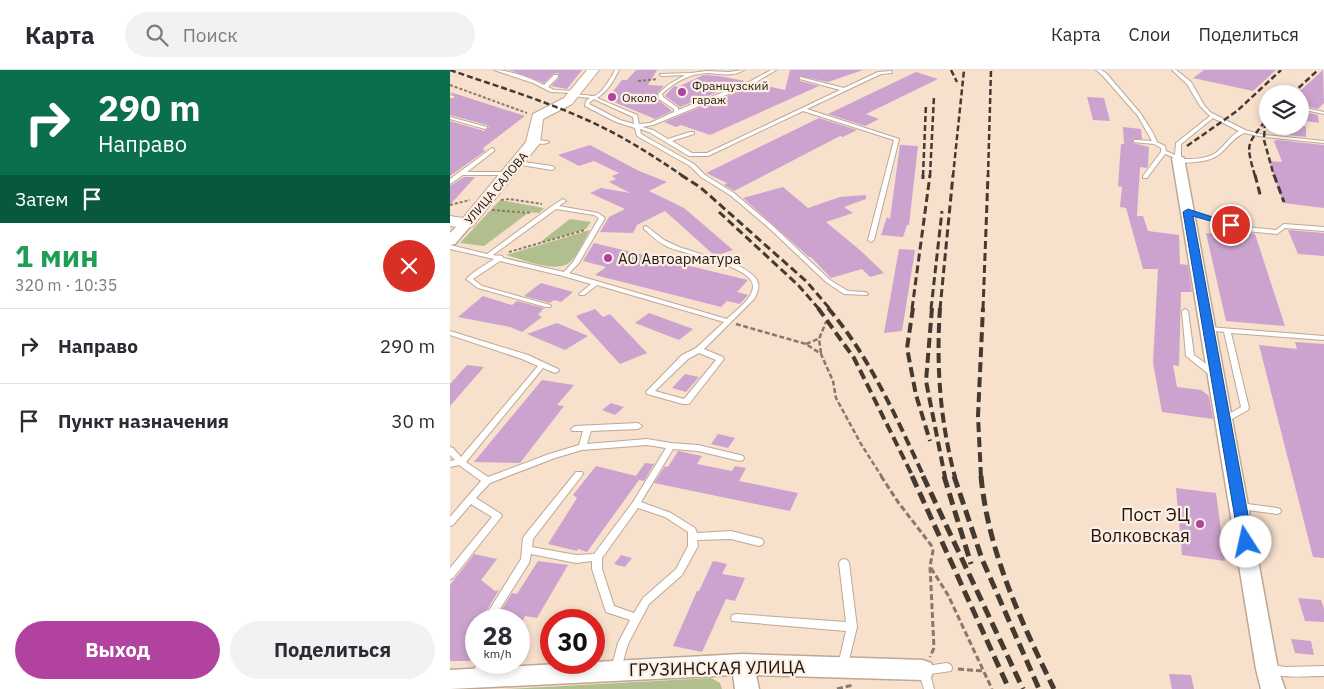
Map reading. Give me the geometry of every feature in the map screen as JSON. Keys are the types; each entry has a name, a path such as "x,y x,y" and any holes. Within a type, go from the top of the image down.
{"street":[{"name":"УЛИЦА САЛОВА","path":"450,241 512,169 540,142 537,117 562,105 574,94 593,70"},
{"path":"1173,157 1186,215 1186,234 1209,329 1225,420 1230,480 1240,506 1267,669 1273,689"},
{"path":"450,221 467,223"},
{"path":"742,664 747,689"},
{"name":"ГРУЗИНСКАЯ УЛИЦА","path":"530,670 616,671 742,664 843,667 926,679"},
{"name":"ГРУЗИНСКАЯ УЛИЦА","path":"450,680 467,674"}],"lane":[{"path":"496,70 535,82 553,91 594,98 635,116 636,126 640,135 692,165 703,176 732,194 772,228 828,281 846,293 865,294"},
{"path":"617,70 600,94 588,101 587,106 618,120 651,131 692,156 708,154 880,73 891,72"},
{"path":"676,112 676,109 661,98 660,94 664,90 695,72 734,75 742,70"},
{"path":"636,126 651,124 676,112 751,84 774,70"},
{"path":"1098,70 1104,74 1144,121 1150,129 1155,143"},
{"path":"1174,70 1188,82 1203,108 1213,116 1243,131 1255,135 1324,142"},
{"path":"662,75 691,74"},
{"path":"545,87 556,76"},
{"path":"802,78 844,90"},
{"path":"802,110 897,139 871,240"},
{"path":"1309,110 1324,113"},
{"path":"1145,177 1173,157 1178,144 1213,116"},
{"path":"450,118 484,128"},
{"path":"1136,141 1155,143 1163,147 1173,157 1202,159 1219,154 1232,136 1243,131"},
{"path":"668,142 692,133"},
{"path":"450,182 492,150"},
{"path":"460,173 552,168"},
{"path":"489,255 563,201"},
{"path":"554,206 599,216 606,212"},
{"path":"1186,215 1246,229 1277,232 1284,226 1324,229"},
{"path":"565,274 576,263 597,228 602,218 599,216"},
{"path":"646,228 668,245 720,261 750,275 755,281 757,289 752,298 699,350 685,357 650,392 686,402 720,359 699,350"},
{"path":"450,247 500,257 565,274 728,321"},
{"path":"500,257 492,264 480,269 469,280 480,287 548,306"},
{"path":"582,294 596,283"},
{"path":"1185,311 1190,356 1217,377"},
{"path":"1209,329 1324,338"},
{"path":"1225,420 1245,408 1227,331"},
{"path":"450,332 525,357 555,372"},
{"path":"450,464 461,462 536,375 542,365"},
{"path":"575,429 638,426"},
{"path":"582,447 588,428"},
{"path":"450,523 487,481 552,456 582,447 647,442 698,448 740,458"},
{"path":"637,618 610,609 597,569 597,557 636,504 671,446"},
{"path":"450,450 461,462 487,481"},
{"path":"495,609 526,560 528,538 578,474"},
{"path":"450,575 498,516 470,499"},
{"path":"616,671 623,644 646,601 679,572 693,546 692,530 668,515 636,504"},
{"path":"1240,506 1277,511"},
{"path":"693,536 731,535 759,542"},
{"path":"527,550 576,559 597,557"},
{"path":"843,667 852,627 844,563"},
{"path":"736,618 852,627"},
{"path":"926,679 947,668"},
{"path":"1267,669 1285,672 1324,671"}],"path":[{"path":"638,81 653,81 660,79 662,75"},
{"path":"450,85 518,108 530,116"},
{"path":"498,200 509,198 554,206"},
{"path":"450,205 473,199"},
{"path":"488,210 504,211"},
{"path":"728,321 806,344 821,354"},
{"path":"826,322 819,339 821,354 833,381 836,398 861,444 898,502 931,545 933,551 930,566 934,648 926,679"},
{"path":"806,344 819,339"},
{"path":"930,566 948,595 992,689"},
{"path":"947,668 984,671"}],"green space":[{"path":"500,200 544,208 539,213 504,210 528,213 484,246 460,243"},
{"path":"570,219 591,222 586,229 539,243"},
{"path":"590,230 571,261 565,265 558,267 540,265 506,255"},
{"path":"711,678 720,683 722,689 506,689"}],"building":[{"path":"509,70 582,70 567,89 551,86 559,78 558,73 553,74 544,83"},
{"path":"636,70 657,70 648,85 664,86 657,93 657,99 672,111 655,119 607,99 622,80 627,80"},
{"path":"790,70 863,70 828,82 799,76 800,81 819,86 710,135 681,125 676,127 664,122 757,84 785,90"},
{"path":"1204,70 1276,70 1253,91 1193,78"},
{"path":"1323,70 1324,103 1318,109 1309,107 1309,85 1307,85"},
{"path":"916,72 938,79 866,114 879,119 865,126 828,114"},
{"path":"703,75 745,81 680,107 665,96 674,86 678,87"},
{"path":"450,92 525,116 483,148 485,151 450,176 450,121 484,131 489,128 487,125 450,115 450,99 457,98"},
{"path":"1087,97 1104,98 1110,121 1093,120"},
{"path":"1309,113 1318,115 1319,123 1309,121"},
{"path":"819,118 857,130 843,137 840,136 734,191 724,185 727,183 706,173"},
{"path":"1123,127 1141,129 1142,139 1133,139 1133,143 1149,147 1148,166 1147,168 1140,167 1137,216 1143,216 1148,231 1179,235 1180,264 1188,265 1192,292 1181,292 1179,366 1173,365 1177,387 1201,390 1209,396 1213,419 1162,412 1153,363 1158,269 1143,269 1126,208 1120,207 1122,187 1118,186 1121,144 1124,144"},
{"path":"1287,135 1306,135 1306,137"},
{"path":"1274,141 1324,145 1324,208 1283,203 1269,161 1282,162"},
{"path":"590,145 639,171 667,182 649,191 684,208 733,250 715,256 665,211 637,225 633,233 600,232 609,217 625,209 590,193 601,188 630,193 609,182 616,179 612,176 619,173 594,161 579,166 558,155"},
{"path":"900,145 918,146 909,225 907,225 903,237 881,235 887,217 890,219"},
{"path":"464,177 475,177 450,205 450,186"},
{"path":"783,187 808,208 840,197 866,195 866,199 844,207 853,213 826,222 884,273 870,277 862,269 831,278 811,257 743,198"},
{"path":"1234,229 1255,234 1285,326 1226,321 1206,233 1235,235"},
{"path":"1288,230 1324,233 1324,256 1298,254"},
{"path":"594,243 748,280 737,292 748,295 740,304 727,301 721,307 595,275 606,267 583,261"},
{"path":"899,249 915,250 902,331 884,333"},
{"path":"541,283 573,292 561,302 554,300 550,303 524,296"},
{"path":"483,296 512,305 517,301 544,308 538,315 542,317 522,332 510,327 458,317"},
{"path":"595,309 603,317 610,314 647,353 620,364 576,316"},
{"path":"649,313 693,329 679,340 635,323"},
{"path":"557,323 588,336 565,350 527,334"},
{"path":"1295,342 1324,344 1324,558 1313,557 1259,345 1297,349"},
{"path":"467,365 484,367 450,406 450,384"},
{"path":"685,374 699,377 686,392 672,388"},
{"path":"542,380 574,385 557,405 564,406 520,463 474,462"},
{"path":"611,403 624,407 615,415 602,410"},
{"path":"718,434 735,438 728,448 711,444"},
{"path":"678,451 702,456 697,464 732,471 735,466 746,468 739,481 798,493 790,511 654,483 665,466 668,467"},
{"path":"645,463 654,464 644,481 639,480 587,552 548,544 577,498 573,495 596,466 636,476"},
{"name":"Пост ЭЦ Волковская","path":"1176,488 1216,493 1225,561 1182,555"},
{"path":"474,554 497,559 481,580 495,591 499,590 488,609 465,609 465,661 450,661 450,585"},
{"path":"621,555 632,558 625,567 614,564"},
{"path":"538,561 568,565 542,609 540,609 537,618 530,617 530,609 502,609 512,593 517,594"},
{"path":"713,561 727,564 722,574 745,578 735,601 726,599 702,652 673,646 697,591 699,591"},
{"path":"1298,598 1321,600 1324,609 1324,622 1305,621"},
{"path":"1291,639 1311,641 1314,655 1295,653"},
{"path":"1169,674 1191,675 1194,689 1172,689"}],"railway":[{"path":"450,70 587,120 612,132 683,176"},
{"path":"951,70 957,82"},
{"path":"953,176 964,70"},
{"path":"988,176 991,70"},
{"path":"1187,146 1237,111 1281,70"},
{"path":"1302,85 1318,70"},
{"path":"930,176 934,96"},
{"path":"923,176 926,104"},
{"path":"1255,176 1249,150 1252,139 1259,130"},
{"path":"1264,135 1274,176"},
{"path":"681,175 700,187 807,282 830,309"},
{"path":"912,309 930,175"},
{"path":"940,309 953,175"},
{"path":"983,309 988,175"},
{"path":"1255,175 1261,198"},
{"path":"1274,175 1284,202"},
{"path":"931,309 942,211"},
{"path":"719,212 798,285 819,309"},
{"path":"818,308 854,358 913,477"},
{"path":"828,308 857,347 882,389 924,477"},
{"path":"913,308 907,348 916,395 930,441"},
{"path":"932,308 926,381 945,477"},
{"path":"940,308 940,393 955,477"},
{"path":"981,477 978,416 983,308"},
{"path":"912,476 1009,689"},
{"path":"923,476 1023,689"},
{"path":"944,476 971,564"},
{"path":"954,476 982,559 1039,689"},
{"path":"981,476 985,504 998,559 1018,612 1054,689"}],"place":[{"name":"Французский гараж","path":"682,92"},
{"name":"Около","path":"612,97"},
{"name":"АО Автоарматура","path":"608,258"},
{"name":"Пост ЭЦ Волковская","path":"1200,524"}],"route":[{"path":"1231,225 1188,212 1190,235 1209,329 1246,542"}]}
